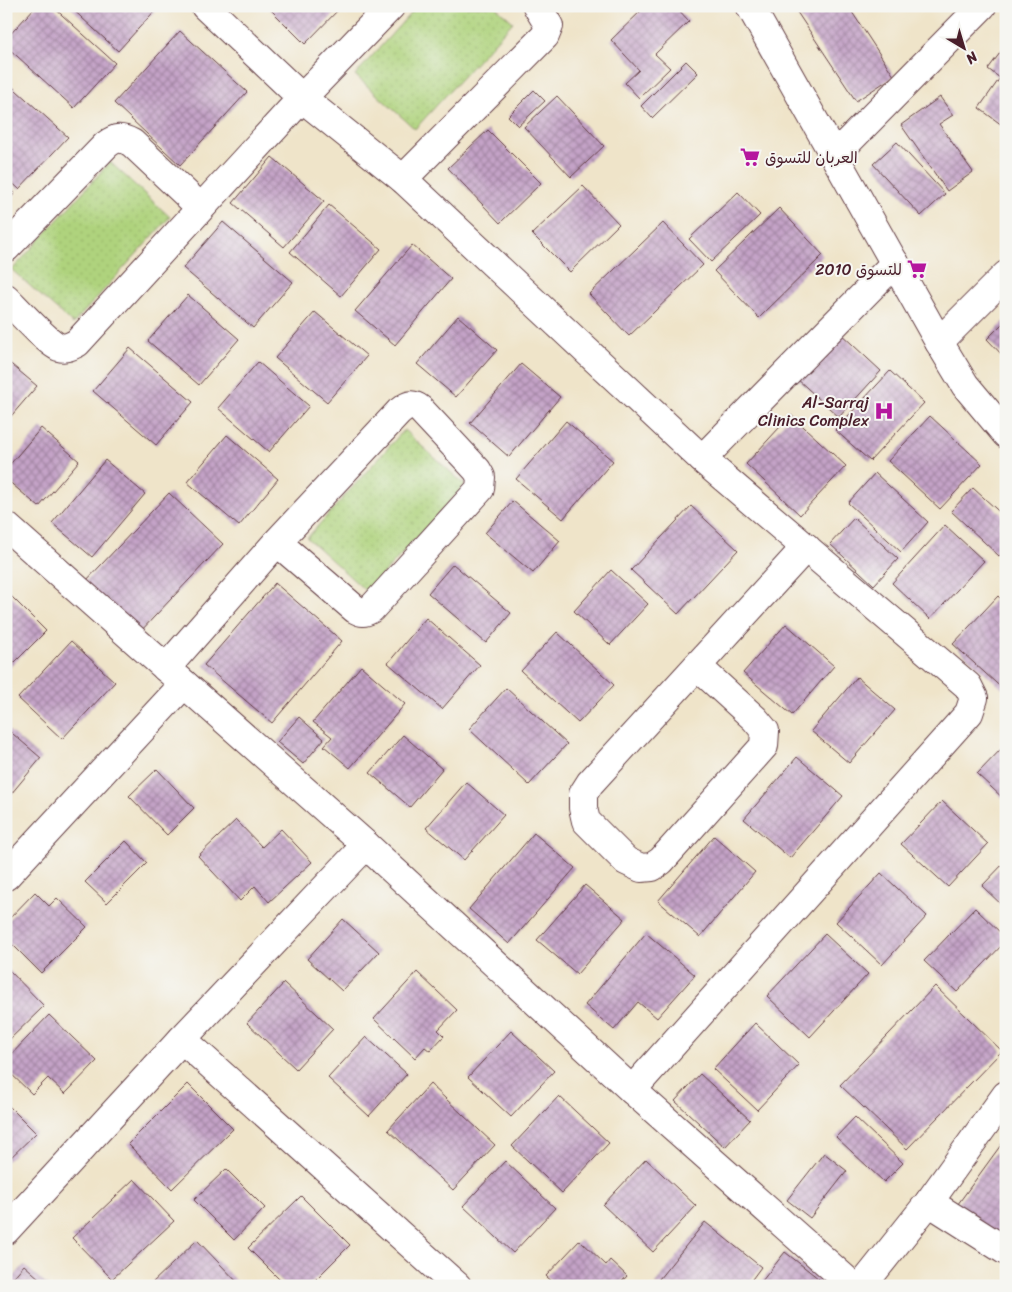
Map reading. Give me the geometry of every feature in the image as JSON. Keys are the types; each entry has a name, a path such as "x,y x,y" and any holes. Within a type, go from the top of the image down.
{"street":[{"path":"205,6 302,98 403,179 702,460 968,686 974,698 969,713 632,1090"},
{"path":"6,298 48,340 58,347 69,348 77,343 200,207 391,6"},
{"path":"403,179 545,36 548,26 537,6"},
{"path":"750,6 939,342 966,385 1004,435"},
{"path":"834,156 982,6"},
{"path":"6,248 114,138 122,138 132,143 200,207"},
{"path":"702,460 895,263"},
{"path":"939,342 1006,274"},
{"path":"10,865 175,676 277,542 399,412 408,405 414,405 420,409 481,477 480,489 371,609 366,612 355,609 277,542"},
{"path":"6,526 366,845 632,1090 853,1286"},
{"path":"698,666 755,719 765,731 764,746 661,861 652,867 641,868 626,861 586,821 583,808 583,794 590,783 806,547"},
{"path":"6,1230 182,1039 366,845"},
{"path":"182,1039 457,1286"},
{"path":"862,1286 930,1202 1006,1095"},
{"path":"930,1202 1006,1252"}],"green space":[{"path":"417,6 495,6 513,22 415,129 355,75"},
{"path":"110,162 170,217 73,324 12,270"},
{"path":"404,430 465,485 367,592 307,538"}],"building":[{"path":"36,6 52,6 115,63 74,108 6,46 6,39"},
{"path":"69,6 159,6 118,51"},
{"path":"267,6 342,6 305,44"},
{"path":"646,6 675,6 689,21 655,54 670,68 639,98 625,83 639,70 611,40"},
{"path":"793,6 848,6 894,76 856,101"},
{"path":"180,31 247,92 180,165 114,103"},
{"path":"1006,45 1006,128 979,108 1000,78 988,69"},
{"path":"686,61 698,73 652,118 641,106"},
{"path":"6,81 68,137 19,189 6,177"},
{"path":"534,90 545,101 518,126 508,116"},
{"path":"557,96 604,146 571,177 524,127"},
{"path":"940,97 953,115 939,124 973,172 947,191 901,125"},
{"path":"488,130 541,183 500,223 448,168"},
{"path":"897,142 945,194 921,216 873,164"},
{"path":"272,157 324,201 284,247 233,203"},
{"path":"6,186 15,193 6,203"},
{"path":"583,186 619,224 570,272 532,234"},
{"path":"738,192 760,215 711,262 689,239"},
{"path":"329,205 381,249 341,296 290,252"},
{"path":"779,208 823,255 759,318 714,271"},
{"path":"223,222 293,282 253,328 183,268"},
{"path":"663,223 703,265 629,336 589,294"},
{"path":"412,245 451,279 395,345 355,311"},
{"path":"188,295 239,339 199,385 148,341"},
{"path":"315,312 367,356 327,402 275,358"},
{"path":"458,316 497,350 456,397 417,364"},
{"path":"1006,320 1006,359 987,339"},
{"path":"839,332 881,371 839,417 796,378"},
{"path":"130,348 193,402 156,445 93,391"},
{"path":"6,360 37,386 6,422"},
{"path":"258,362 309,406 269,452 218,408"},
{"path":"521,364 560,397 509,457 470,423"},
{"path":"890,371 924,403 870,461 835,430"},
{"path":"791,415 846,466 800,515 746,464"},
{"path":"930,416 982,464 940,509 888,461"},
{"path":"566,421 613,461 563,519 516,479"},
{"path":"41,428 79,461 39,507 6,479 6,469"},
{"path":"227,435 278,479 239,526 187,482"},
{"path":"105,460 145,494 92,557 52,523"},
{"path":"875,473 928,522 901,552 848,503"},
{"path":"973,488 1006,518 1006,549 999,556 951,511"},
{"path":"169,493 223,544 138,634 84,583"},
{"path":"513,501 560,541 533,573 485,533"},
{"path":"691,506 738,550 678,614 631,570"},
{"path":"854,518 898,559 874,585 830,544"},
{"path":"945,525 984,561 930,619 892,583"},
{"path":"453,564 511,613 486,643 428,593"},
{"path":"611,570 648,604 610,645 574,611"},
{"path":"275,583 342,641 272,723 204,665"},
{"path":"6,591 46,631 6,671"},
{"path":"998,596 1006,604 1006,692 953,644"},
{"path":"426,618 480,665 442,709 388,663"},
{"path":"786,624 834,666 792,715 743,673"},
{"path":"557,632 614,685 578,723 521,671"},
{"path":"71,641 115,682 62,739 18,698"},
{"path":"361,666 405,704 350,768 324,746 332,737 313,722"},
{"path":"857,677 895,710 849,763 811,731"},
{"path":"506,688 567,744 529,785 469,729"},
{"path":"299,717 324,739 303,764 277,742"},
{"path":"6,728 41,758 6,800"},
{"path":"403,735 442,769 410,807 370,773"},
{"path":"1006,744 1006,801 977,774"},
{"path":"797,757 843,796 790,858 744,819"},
{"path":"157,769 194,808 167,835 129,796"},
{"path":"466,782 504,815 464,860 426,828"},
{"path":"942,801 988,844 948,887 901,844"},
{"path":"236,820 262,847 281,829 312,862 269,902 255,886 240,901 198,856"},
{"path":"534,833 575,868 509,944 469,909"},
{"path":"714,836 755,872 700,937 658,901"},
{"path":"126,841 147,863 107,903 85,882"},
{"path":"1006,861 1006,909 982,886"},
{"path":"881,873 927,916 882,965 836,922"},
{"path":"585,885 625,919 577,974 537,940"},
{"path":"35,892 49,906 57,898 87,927 41,973 12,944 6,950 6,922"},
{"path":"975,908 1006,938 1006,941 957,992 924,961"},
{"path":"343,919 379,952 342,991 307,959"},
{"path":"646,933 695,975 657,1018 638,1002 614,1030 585,1005"},
{"path":"825,934 868,974 810,1037 767,996"},
{"path":"6,967 44,1006 6,1043"},
{"path":"417,972 457,1010 438,1030 444,1036 430,1051 425,1047 415,1058 374,1019"},
{"path":"284,983 333,1029 296,1069 247,1023"},
{"path":"935,986 1002,1051 907,1149 840,1085"},
{"path":"49,1015 97,1061 65,1094 48,1078 32,1094 6,1069 6,1060"},
{"path":"755,1023 799,1065 757,1110 713,1069"},
{"path":"511,1031 554,1071 511,1117 468,1077"},
{"path":"366,1037 407,1074 369,1116 328,1078"},
{"path":"700,1074 750,1120 725,1147 675,1101"},
{"path":"188,1084 233,1129 172,1189 128,1144"},
{"path":"430,1084 495,1145 453,1190 388,1130"},
{"path":"559,1096 609,1143 562,1193 512,1146"},
{"path":"6,1103 36,1133 6,1162"},
{"path":"855,1117 903,1163 884,1182 836,1137"},
{"path":"1006,1138 1006,1244 955,1208"},
{"path":"824,1153 847,1171 810,1218 787,1200"},
{"path":"646,1159 696,1206 653,1252 603,1205"},
{"path":"505,1161 555,1208 513,1253 463,1206"},
{"path":"226,1169 265,1208 234,1240 194,1200"},
{"path":"134,1179 174,1221 112,1279 72,1238"},
{"path":"301,1196 350,1245 309,1286 286,1286 248,1248"},
{"path":"705,1222 761,1267 747,1286 657,1286 655,1284"},
{"path":"197,1240 241,1286 149,1286"},
{"path":"580,1240 606,1265 610,1260 627,1276 618,1286 557,1286 546,1276"},
{"path":"785,1252 828,1286 758,1286"},
{"path":"24,1265 48,1286 6,1286"}],"place":[{"name":"العربان للتسوق","path":"750,157"},
{"name":"2010 للتسوق","path":"917,269"},
{"name":"Al-Sarraj Clinics Complex","path":"884,411"}]}
